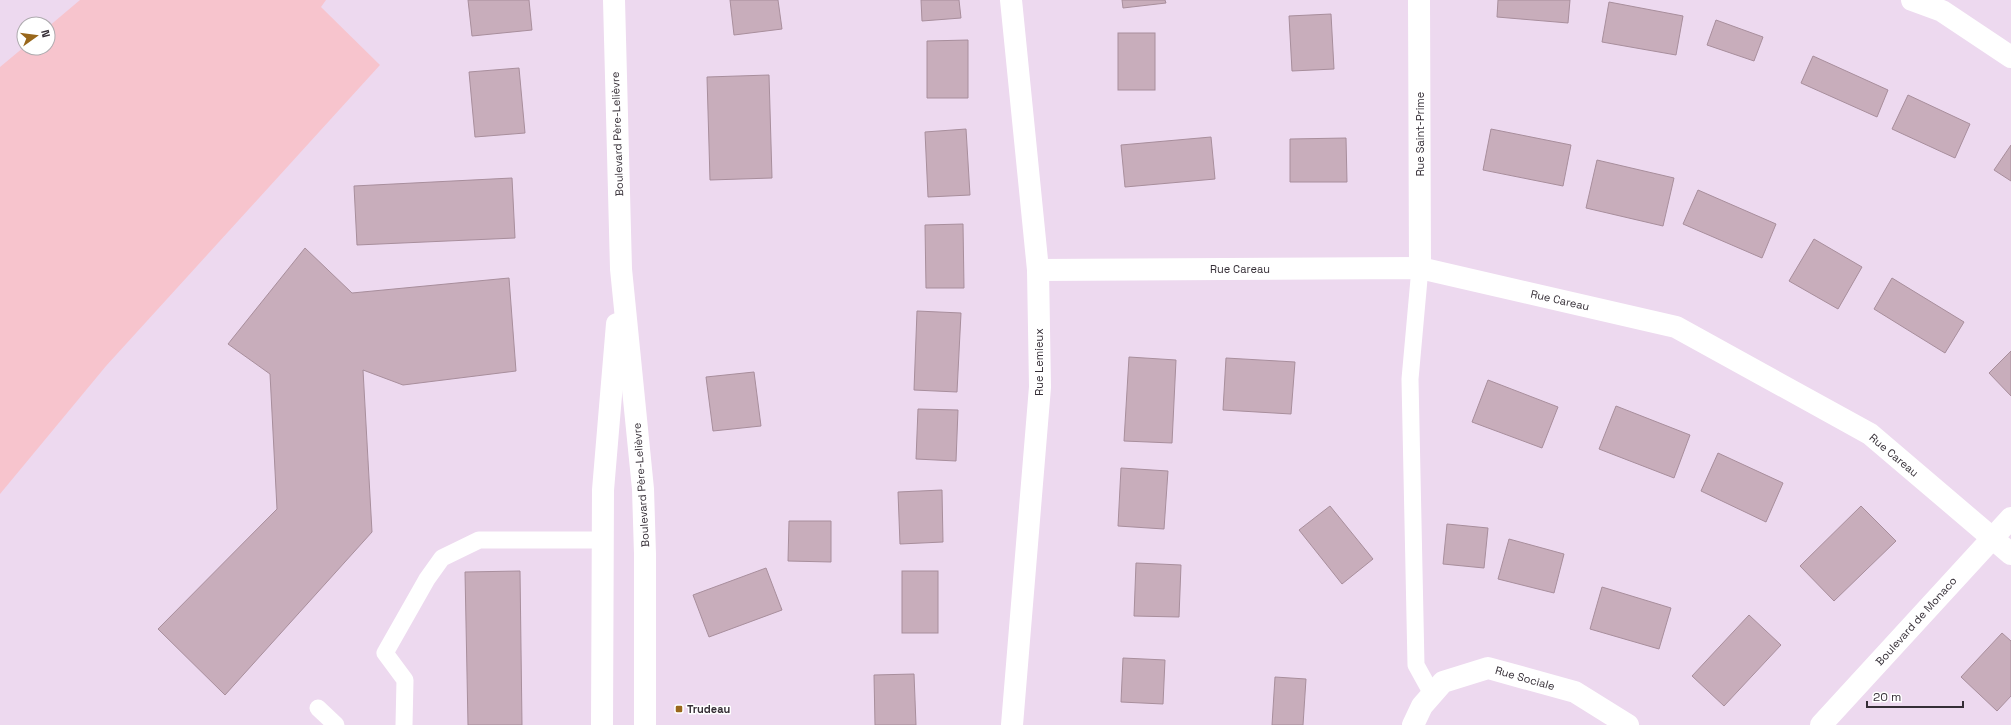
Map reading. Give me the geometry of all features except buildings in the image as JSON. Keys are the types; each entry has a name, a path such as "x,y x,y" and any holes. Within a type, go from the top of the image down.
{"street":[{"name":"Boulevard Père-Lelièvre","path":"614,0 621,269 643,489 645,554 645,725"},
{"name":"Rue Lemieux","path":"1011,0 1038,270 1040,386 1012,725"},
{"name":"Rue Saint-Prime","path":"1419,0 1420,268"},
{"path":"1912,0 1942,11 2011,57"},
{"name":"Rue Careau","path":"1038,270 1420,268 1676,327 1870,434 2011,554"},
{"name":"Boulevard Père-Lelièvre","path":"602,725 603,490 621,269"},
{"name":"Boulevard de Monaco","path":"1821,725 2011,518"},
{"name":"Rue Sociale","path":"1413,725 1422,706 1443,682 1488,668 1574,692 1628,725"}],"lane":[{"path":"1420,268 1410,379 1416,665 1432,694"},
{"path":"404,725 405,680 386,653 427,579 442,558 479,540 603,540"},
{"path":"318,708 336,725"}],"shaded area":[{"path":"80,0 326,0 321,7 380,65 106,366 0,494 0,67 16,54 16,56 56,56 56,20"}],"place":[{"name":"Trudeau","path":"679,709"}]}
